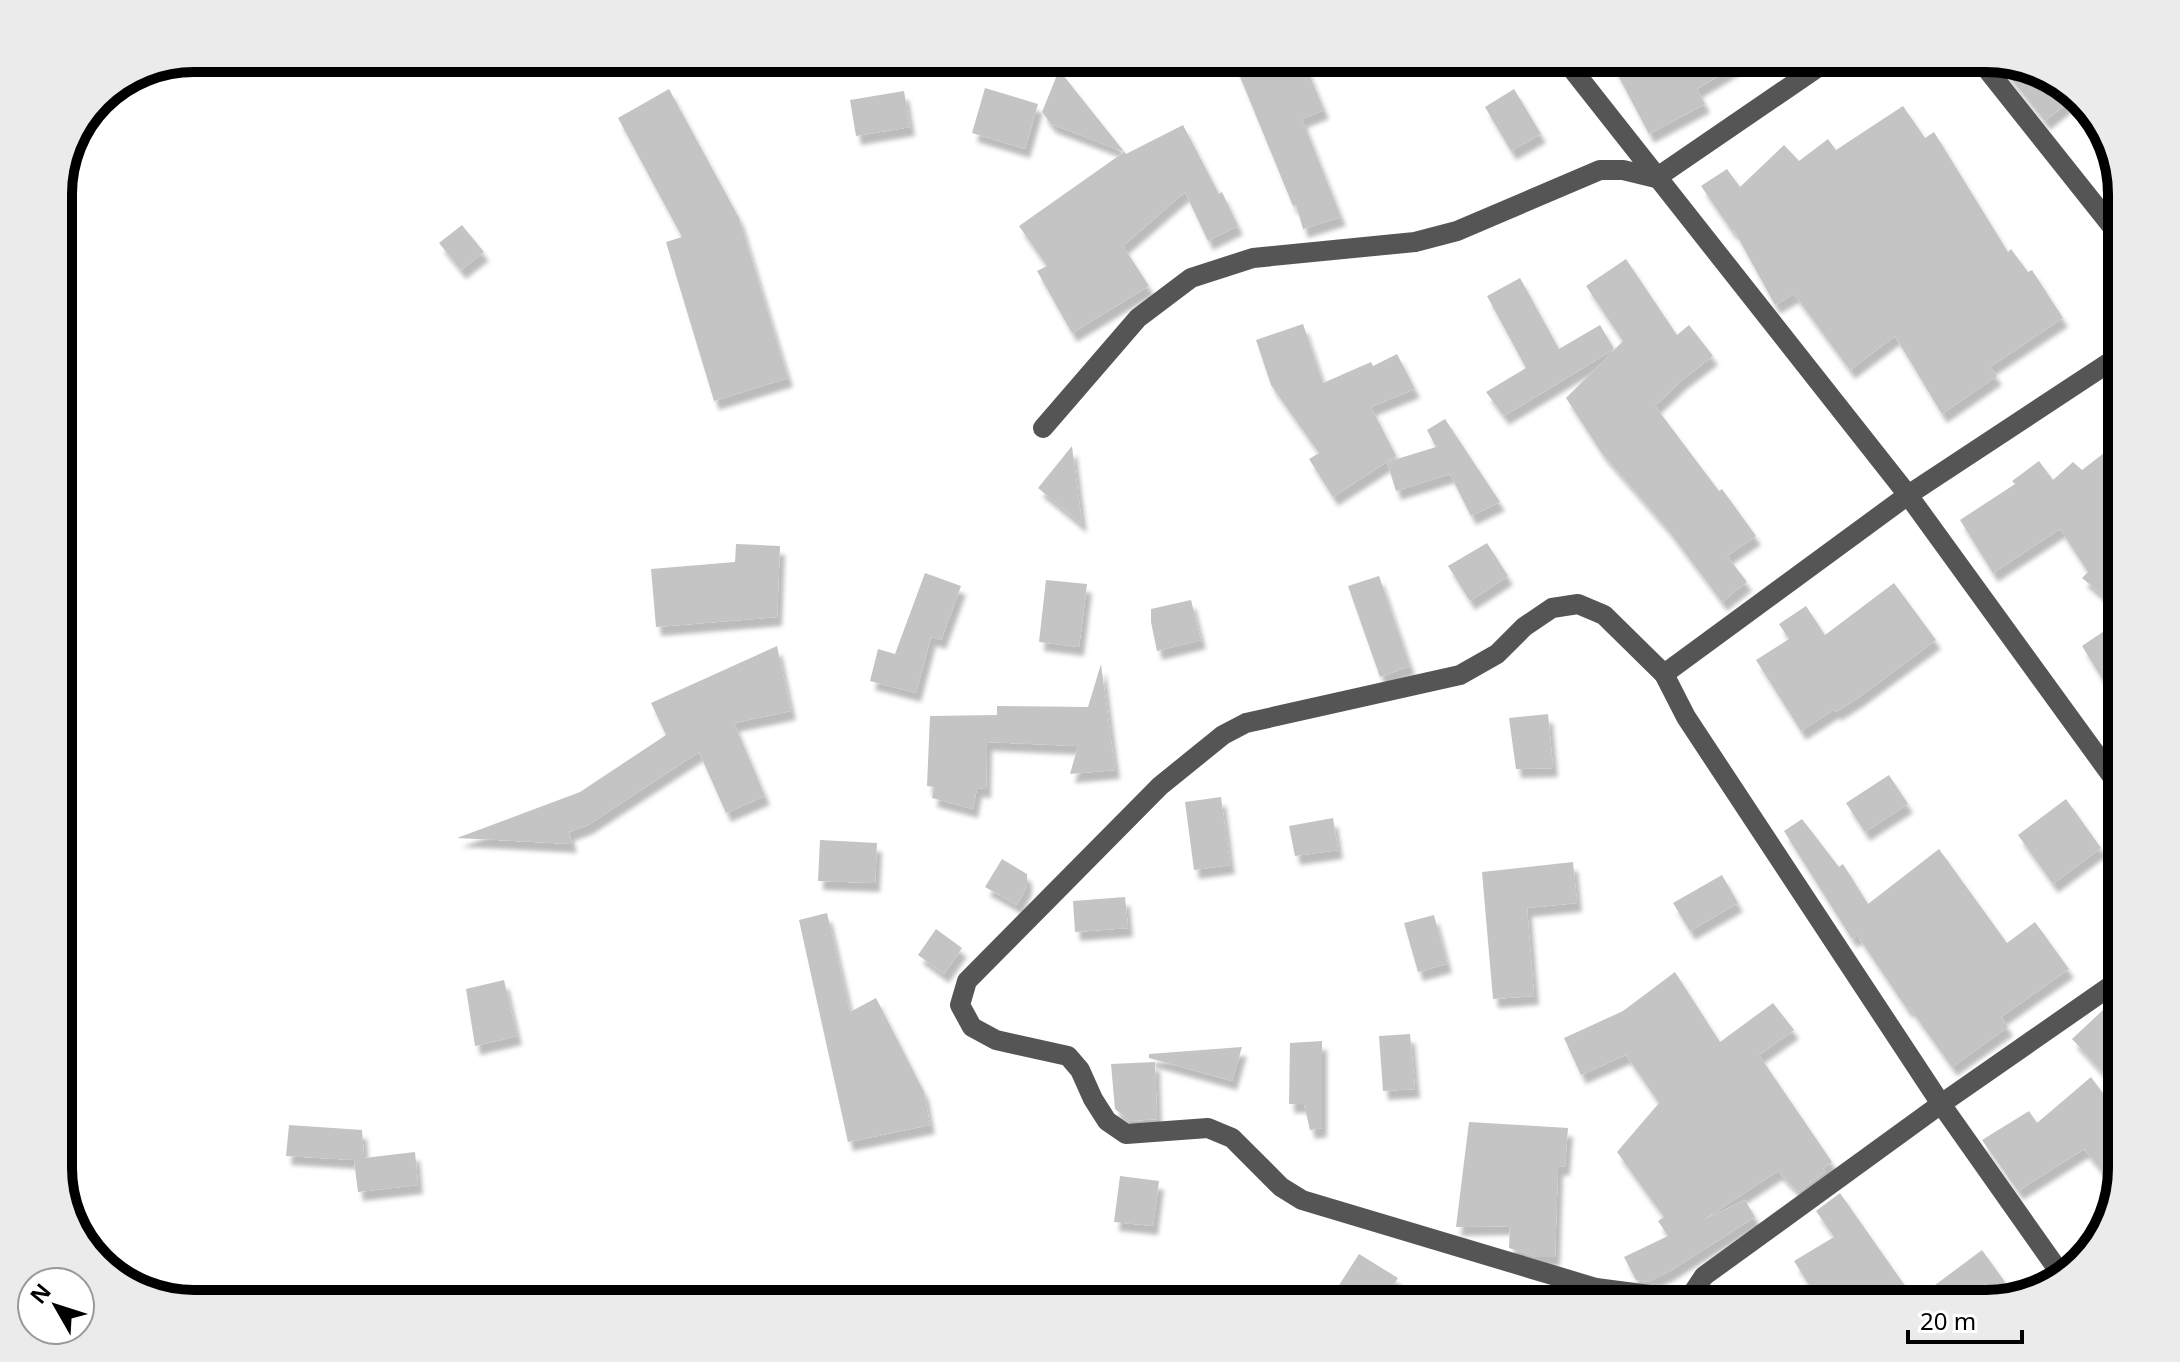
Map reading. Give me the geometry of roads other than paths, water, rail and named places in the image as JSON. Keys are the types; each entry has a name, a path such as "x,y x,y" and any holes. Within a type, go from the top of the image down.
{"street":[{"path":"1574,72 1908,495 2108,771"},
{"path":"1043,428 1138,318 1191,278 1253,258 1415,242 1457,231 1600,170 1623,170 1656,178 1811,72"},
{"path":"1989,72 2108,221"},
{"path":"1664,674 1908,495 2108,363"},
{"path":"1609,1290 1302,1200 1281,1187 1232,1138 1208,1128 1126,1134 1107,1121 1080,1070 1068,1056 996,1040 972,1027 960,1005 967,981 1160,786 1223,735 1246,723 1460,675 1497,654 1524,627 1552,608 1578,604 1604,615 1664,674 1686,717 1941,1104 2056,1268"},
{"path":"1696,1290 1704,1276 2108,988"}]}
